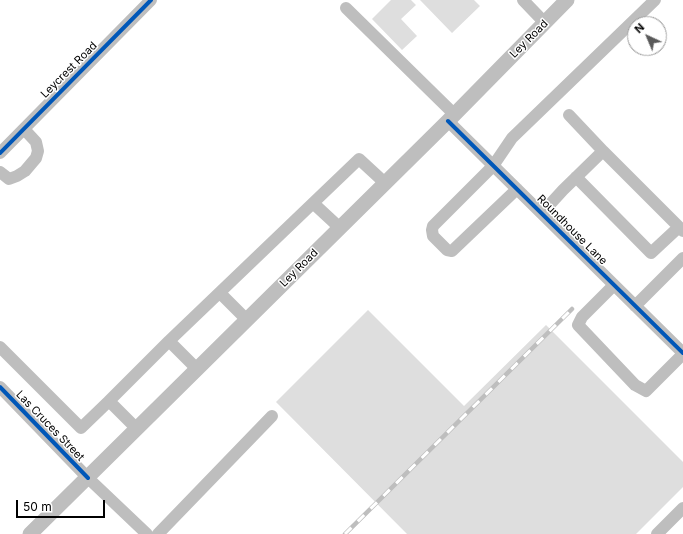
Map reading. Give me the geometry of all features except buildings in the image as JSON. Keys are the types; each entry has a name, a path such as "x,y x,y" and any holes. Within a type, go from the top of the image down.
{"main road":[{"name":"Ley Road","path":"30,534 340,228 567,0"}],"street":[{"name":"Leycrest Road","path":"0,153 151,0"},
{"path":"523,0 545,23"},
{"path":"517,189 452,251 447,250 433,236 433,226 493,166 512,138 655,0"},
{"name":"Roundhouse Lane","path":"346,8 451,117 493,166 683,354"},
{"path":"569,115 681,229 651,254 576,177"},
{"path":"0,172 9,179 17,176 25,171 36,158 38,151 36,142 24,129"},
{"path":"542,213 603,151"},
{"path":"0,347 80,428 359,159 385,183"},
{"path":"313,203 340,228"},
{"path":"635,306 683,258"},
{"path":"614,285 582,318 578,325 636,385 646,390 683,354"},
{"path":"220,293 247,320"},
{"path":"169,341 197,369"},
{"name":"Las Cruces Street","path":"0,387 88,478 147,534"},
{"path":"109,401 137,429"},
{"path":"158,534 272,416"},
{"path":"657,534 683,508"}],"railway":[{"path":"345,534 572,309"}],"cycle path":[{"path":"0,153 151,0"},
{"path":"448,121 683,353"},
{"path":"0,387 88,478"}]}
